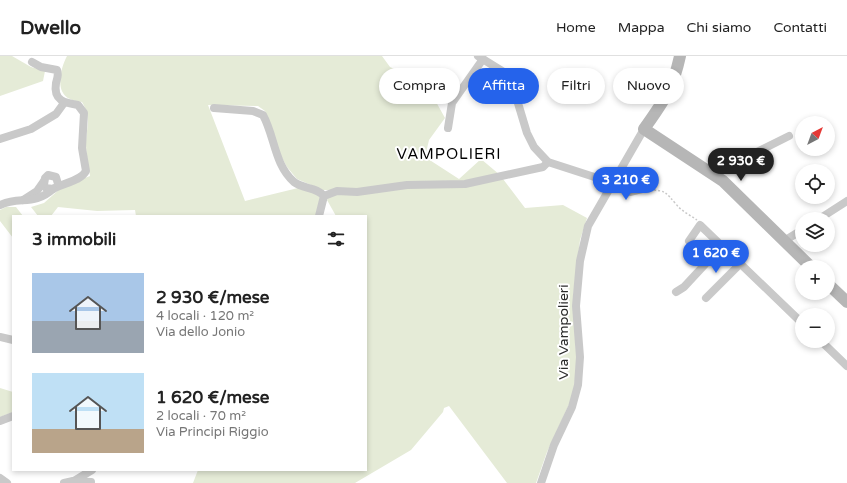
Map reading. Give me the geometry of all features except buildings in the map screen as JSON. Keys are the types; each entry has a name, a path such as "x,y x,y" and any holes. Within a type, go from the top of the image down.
{"street":[{"name":"Via Vampolieri","path":"541,483 554,445 572,407 578,385 580,357 576,306 584,239 588,226 644,129 668,95 677,72 680,56"},
{"path":"448,128 452,103 480,58 502,71 511,80 527,132 534,147 548,162 614,183 630,192 642,189"},
{"path":"0,205 42,198 55,188 84,175 86,171 82,148 84,113 78,106 64,103 57,93 57,70 41,67 32,62"},
{"path":"0,139 31,129 56,114 64,103"},
{"path":"214,108 253,111 263,115 276,156 284,171 301,186 321,192 324,196"},
{"path":"644,129 723,181 804,260"},
{"path":"713,174 789,136"},
{"path":"324,196 336,191 357,192 407,185 465,184 543,167 548,162"},
{"path":"23,200 37,191 48,175 75,179"},
{"path":"55,188 58,184 56,177"},
{"path":"44,181 46,188 55,188"},
{"path":"319,215 324,196"},
{"path":"830,212 847,201"},
{"path":"689,241 700,225 795,316"},
{"path":"784,241 795,234"},
{"path":"676,292 684,287 722,246"},
{"path":"706,298 740,264"},
{"path":"835,291 847,302"},
{"path":"0,337 12,340"},
{"path":"828,348 847,366"},
{"path":"0,421 12,416"},
{"path":"64,483 73,481 90,471"},
{"path":"73,481 91,483 92,471"},
{"path":"0,478 7,483"}],"path":[{"path":"642,189 658,190 668,194 676,204 697,220 700,225"}],"green space":[{"path":"0,56 12,56 31,67 45,71 43,81 0,96"},
{"path":"67,56 382,56 392,68 379,68 379,104 437,104 445,118 429,140 425,157 459,179 481,159 500,175 463,182 355,190 323,190 297,179 287,167 279,152 265,111 258,106 208,105 245,201 298,188 319,194 321,204 318,215 136,215 135,210 97,211 58,207 52,215 37,215 31,207 44,203 62,187 90,176 86,149 88,123 87,113 82,102 72,100 65,96 60,85 61,73"},
{"path":"503,179 525,208 563,205 587,218 580,240 573,298 577,369 572,398 547,452 536,483 507,483 449,406 444,408 443,412 411,450 355,483 193,483 198,471 367,471 367,215 335,215 327,200 329,195"},
{"path":"6,207 16,207 22,215 12,215 12,237 0,221 0,210"},
{"path":"0,388 12,392 12,412 0,417"}],"district":[{"name":"VAMPOLIERI","path":"449,154"}]}
